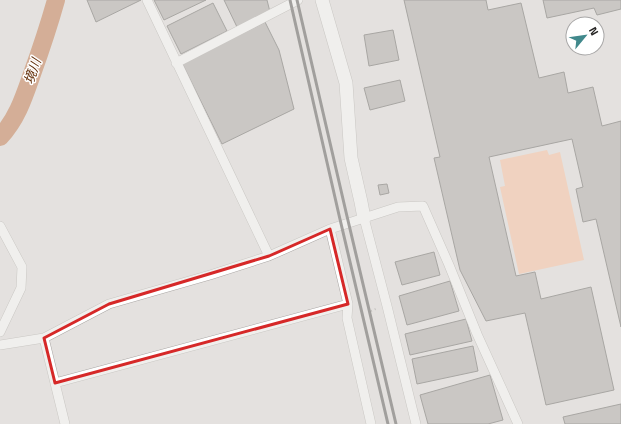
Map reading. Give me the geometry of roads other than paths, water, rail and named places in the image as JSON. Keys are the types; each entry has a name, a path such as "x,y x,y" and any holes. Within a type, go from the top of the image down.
{"street":[{"path":"147,0 269,256"},
{"path":"176,63 298,0"},
{"path":"322,0 346,83 351,158 364,218 416,424"},
{"path":"0,345 44,338 109,304 210,275 269,256 330,229 398,207 423,206 450,264 477,334 518,424"},
{"path":"0,226 22,267 21,288 0,332"},
{"path":"330,229 348,304 347,318 372,424"},
{"path":"55,383 348,304"},
{"path":"44,338 65,424"}],"waterway":[{"name":"境川","path":"0,137 11,123 23,99 42,46 56,0"}],"railway":[{"path":"290,0 388,424"},
{"path":"297,0 396,424"}]}
